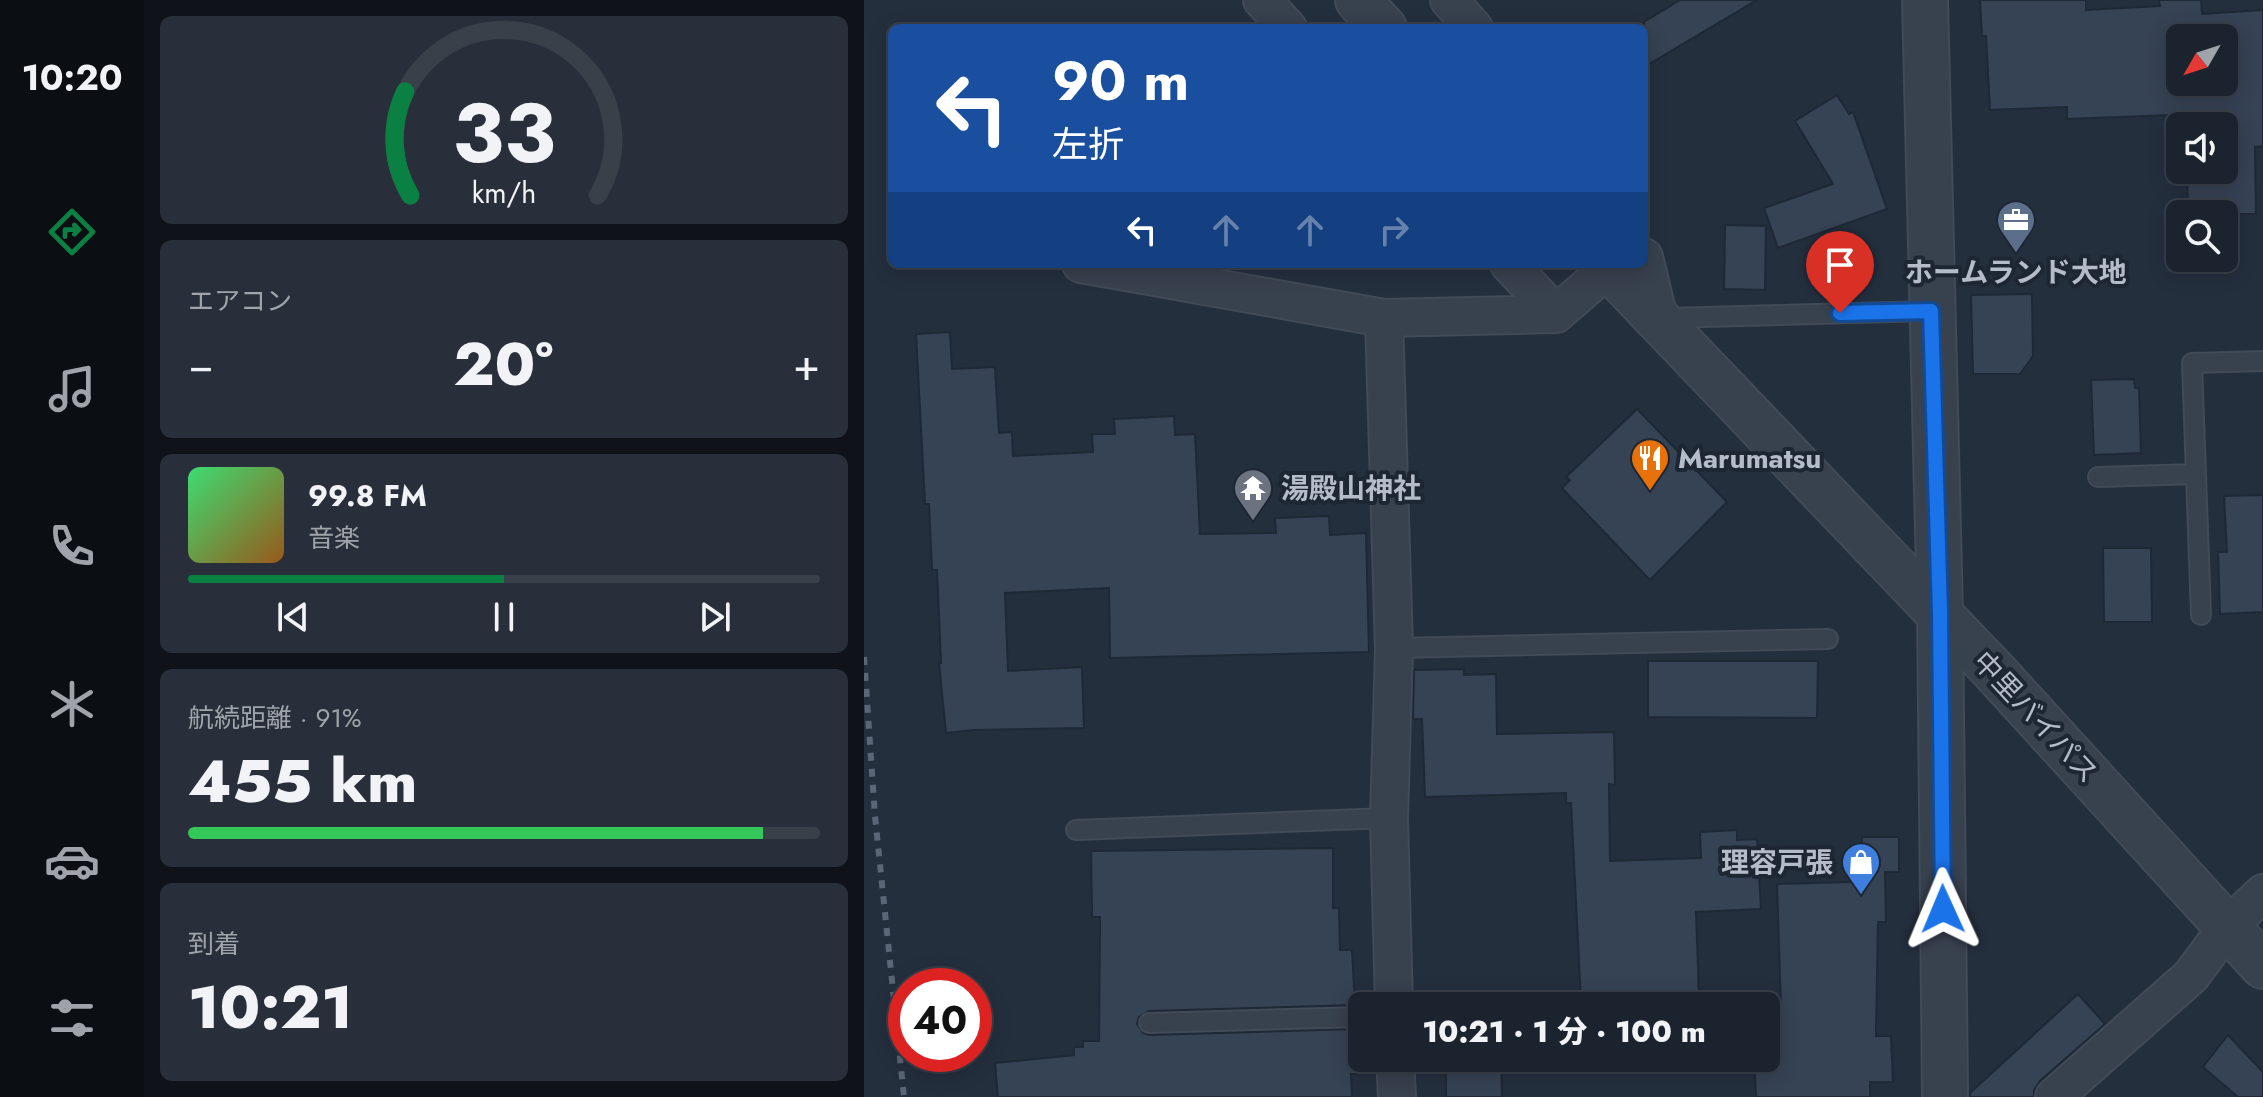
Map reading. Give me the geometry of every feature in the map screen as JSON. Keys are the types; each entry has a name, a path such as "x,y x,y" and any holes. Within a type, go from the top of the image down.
{"street":[{"path":"1262,0 1284,24"},
{"path":"1358,0 1380,24"},
{"path":"1449,0 1470,24"},
{"path":"1925,0 1940,613 1945,1097"},
{"path":"1103,268 1384,318 1556,314 1613,268"},
{"path":"1513,268 1556,314"},
{"name":"中里バイパス","path":"1623,268 1659,319 1940,613 2263,966"},
{"path":"1384,318 1394,648 1389,818 1394,992"},
{"path":"2054,1097 2191,976 2228,926 2263,893"},
{"path":"1396,1072 1397,1097"}],"lane":[{"path":"1659,319 1931,311"},
{"path":"2201,615 2192,363 2263,361"},
{"path":"2098,477 2195,474"},
{"path":"1394,648 1828,639"},
{"path":"1076,830 1389,818"},
{"path":"1149,1023 1348,1017"}],"building":[{"path":"1680,0 1757,0 1648,65 1648,24 1644,22"},
{"path":"1980,0 2086,0 2086,10 2160,6 2159,0 2201,0 2202,14 2263,10 2263,146 2255,147 2256,214 2238,214 2238,200 2188,200 2187,184 2238,184 2238,112 2166,112 2166,115 2067,119 2067,107 1990,110 1986,36 1982,36"},
{"path":"1837,95 1849,114 1853,112 1887,209 1778,248 1764,208 1833,184 1795,121"},
{"path":"1725,225 1766,226 1765,290 1724,289"},
{"path":"2032,294 2033,356 2020,374 1973,374 1971,295"},
{"path":"950,332 952,369 995,367 999,433 1012,432 1013,456 1093,452 1092,434 1115,434 1114,419 1174,416 1175,435 1195,434 1200,534 1276,533 1275,518 1329,516 1330,535 1366,533 1369,652 1110,658 1109,588 1005,593 1008,671 1082,667 1084,728 946,733 939,663 937,570 932,570 929,504 925,504 916,334"},
{"path":"2134,379 2135,388 2139,388 2141,453 2094,455 2091,380"},
{"path":"1637,409 1727,502 1650,580 1562,488 1570,480 1566,477"},
{"path":"2263,495 2263,612 2220,614 2218,552 2227,552 2224,496"},
{"path":"2103,548 2151,548 2152,622 2104,622"},
{"path":"1648,661 1818,661 1817,718 1648,717"},
{"path":"1464,669 1464,675 1496,674 1497,734 1614,732 1615,785 1609,784 1610,861 1701,858 1700,832 1737,830 1737,840 1757,839 1761,909 1696,912 1699,992 1581,992 1571,803 1566,803 1566,793 1425,797 1422,719 1413,719 1414,670"},
{"path":"1862,837 1899,837 1899,872 1885,872 1886,922 1878,922 1876,1036 1891,1036 1893,1082 1870,1082 1870,1097 1756,1097 1755,1072 1780,1072 1777,884 1850,882 1850,847 1862,847"},
{"path":"1333,848 1333,908 1339,908 1340,950 1352,950 1354,992 1348,992 1348,1005 1149,1011 1139,1017 1137,1024 1143,1033 1149,1035 1348,1029 1348,1072 1356,1072 1351,1074 1352,1097 998,1097 995,1063 1074,1055 1074,1047 1083,1047 1083,1041 1099,1041 1100,917 1092,917 1091,851"},
{"path":"2078,994 2105,1024 2040,1081 2034,1090 2034,1097 1970,1097 1970,1093"},
{"path":"2228,1035 2263,1072 2263,1097 2238,1097 2203,1067"},
{"path":"1446,1072 1501,1072 1502,1097 1446,1097"}],"railway":[{"path":"864,657 875,816 904,1097"}],"place":[{"name":"ホームランド大地","path":"2016,254"},
{"name":"Marumatsu","path":"1650,492"},
{"name":"湯殿山神社","path":"1253,522"},
{"name":"理容戸張","path":"1861,896"}],"route":[{"path":"1840,313 1931,311 1940,613 1943,909"}]}
